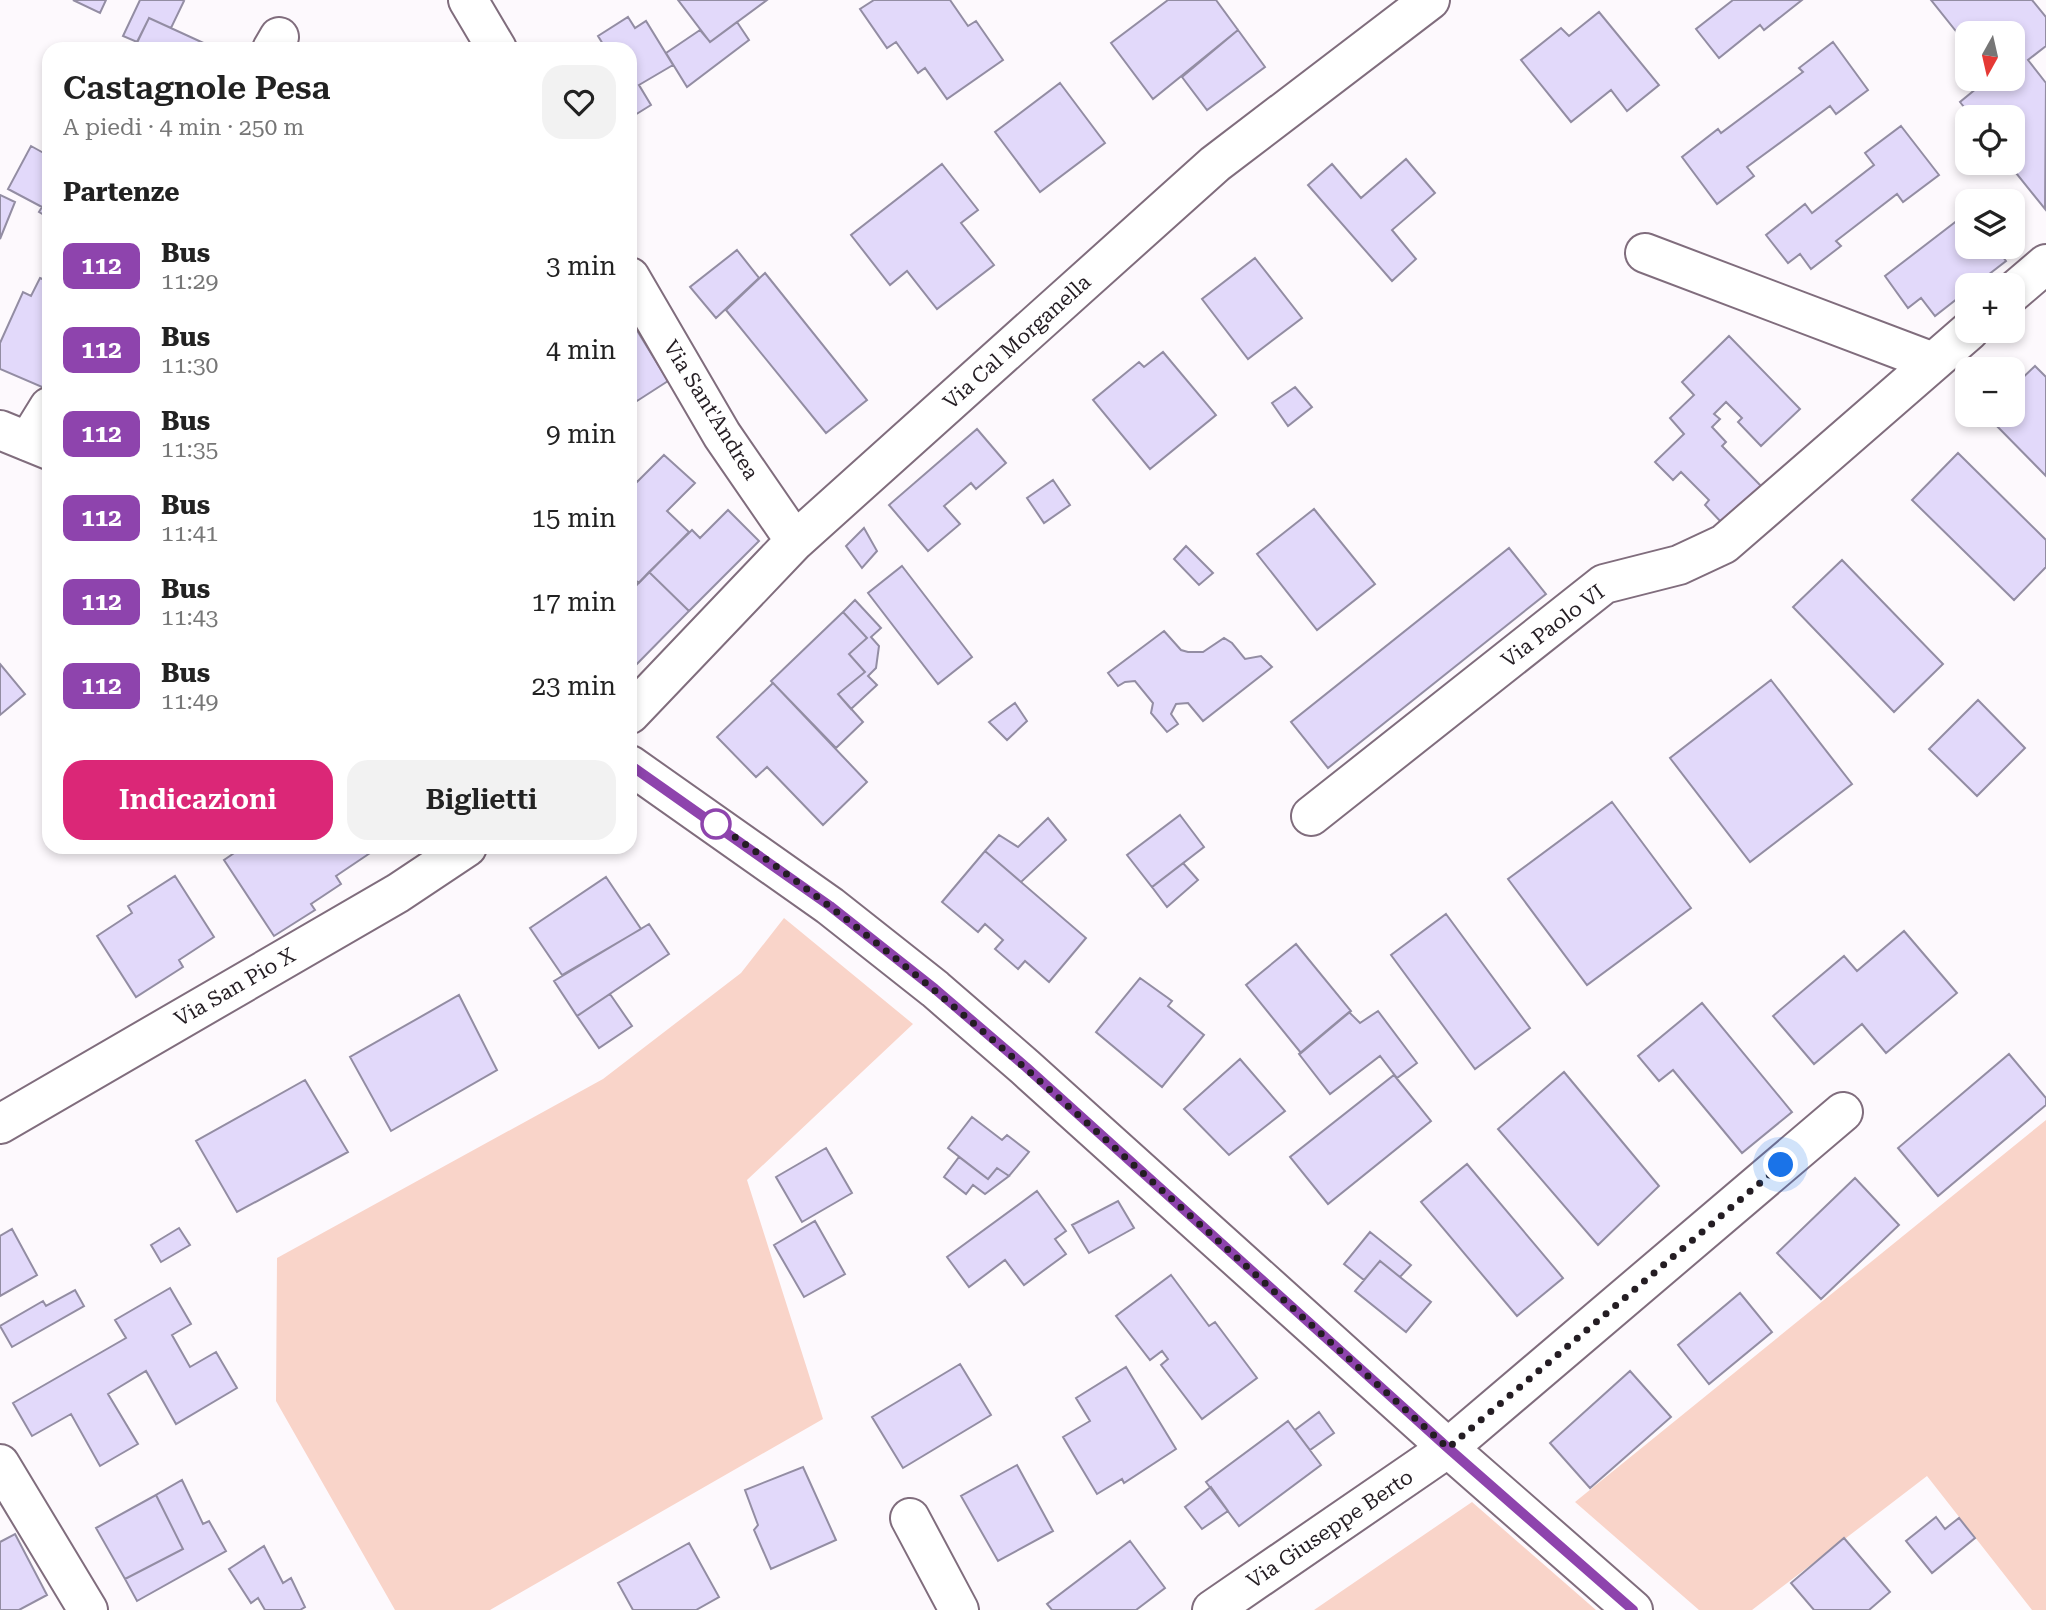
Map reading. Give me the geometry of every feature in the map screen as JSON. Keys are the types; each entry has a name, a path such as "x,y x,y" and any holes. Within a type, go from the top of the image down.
{"street":[{"path":"468,0 493,42"},
{"name":"Via Cal Morganella","path":"637,707 795,541 1215,164 1430,0"},
{"path":"1645,253 1933,362"},
{"path":"2025,282 2046,264"},
{"name":"Via Sant'Andrea","path":"637,289 722,435 795,541"},
{"name":"Via Paolo VI","path":"1311,816 1604,584 1679,565 1724,544 1955,343"},
{"path":"26,440 42,417"},
{"path":"637,770 830,906 935,989 1026,1067 1448,1448 1633,1610"},
{"name":"Via San Pio X","path":"0,1124 398,893 456,854"},
{"name":"Via Giuseppe Berto","path":"1212,1610 1448,1448 1843,1112"},
{"path":"0,1464 88,1610"},
{"path":"910,1518 959,1610"}],"shaded area":[{"path":"784,918 913,1024 747,1180 823,1419 490,1610 395,1610 276,1401 277,1258 603,1079 741,973"},
{"path":"2046,1120 2046,1610 2032,1610 1927,1476 1752,1610 1699,1610 1575,1502"},
{"path":"1472,1502 1596,1610 1314,1610"}],"building":[{"path":"73,0 106,0 100,13"},
{"path":"140,0 184,1 171,28 149,18 137,42 123,36"},
{"path":"678,0 767,0 710,42"},
{"path":"874,0 950,0 968,26 976,21 1003,60 947,99 925,68 918,73 896,42 887,48 860,9"},
{"path":"1168,0 1216,0 1238,30 1153,99 1111,43"},
{"path":"1733,0 1802,0 1764,30 1760,25 1719,58 1696,29"},
{"path":"1931,0 2032,0 2046,17 2046,46 2028,60 2046,83 2045,209 2018,175 2025,175 2025,105 1962,105 1960,102 1973,91 2025,91 2025,21 1955,21 1955,30"},
{"path":"1599,12 1659,85 1627,111 1611,90 1571,122 1521,60 1561,28 1569,36"},
{"path":"628,17 635,28 646,21 673,65 639,85 651,105 637,114 637,42 602,42 598,36"},
{"path":"149,18 201,42 137,42"},
{"path":"737,22 749,40 687,87 666,53 700,30 710,42"},
{"path":"1238,30 1265,67 1207,110 1182,77"},
{"path":"1833,42 1868,90 1836,114 1830,106 1747,167 1754,176 1717,204 1682,157 1718,129 1721,133 1803,72 1799,68"},
{"path":"1060,83 1105,143 1040,192 995,132"},
{"path":"1901,126 1939,175 1903,202 1897,194 1836,241 1841,246 1811,269 1800,254 1788,263 1766,235 1805,204 1812,213 1874,165 1865,153"},
{"path":"31,146 42,152 42,207 8,189"},
{"path":"1406,159 1435,193 1392,230 1416,259 1392,281 1308,185 1332,164 1361,198"},
{"path":"942,164 978,210 961,223 994,265 937,309 907,271 890,285 851,235"},
{"path":"0,195 15,202 0,239"},
{"path":"1955,222 1955,259 2006,261 1990,273 1955,273 1955,300 1935,316 1921,298 1908,308 1885,276"},
{"path":"737,250 759,278 716,318 690,287"},
{"path":"1255,258 1302,318 1248,359 1202,299"},
{"path":"765,273 867,400 826,433 726,310"},
{"path":"40,278 42,279 42,387 0,369 0,343 23,292 31,296"},
{"path":"637,330 668,381 637,401"},
{"path":"1729,336 1800,409 1761,446 1738,422 1742,418 1726,402 1714,414 1720,419 1712,427 1726,442 1722,446 1761,486 1722,523 1705,505 1709,500 1681,472 1673,480 1655,462 1684,434 1670,418 1694,395 1682,382"},
{"path":"1163,352 1216,415 1150,469 1093,400 1139,362 1144,367"},
{"path":"2035,366 2046,377 2046,476 1998,427 2025,427 2025,376"},
{"path":"1295,387 1312,407 1288,426 1272,403"},
{"path":"977,429 1006,463 976,489 971,483 944,506 960,524 928,551 889,505"},
{"path":"1958,453 2046,540 2046,567 2014,600 1912,500"},
{"path":"664,455 695,483 667,511 689,532 639,583 637,581 637,482"},
{"path":"1053,480 1070,505 1044,523 1027,498"},
{"path":"1314,509 1375,584 1317,630 1257,554"},
{"path":"728,510 759,541 689,611 649,572 692,530 700,538"},
{"path":"864,528 877,551 862,568 846,546"},
{"path":"1186,546 1213,573 1199,585 1174,559"},
{"path":"1509,548 1546,594 1328,768 1291,722"},
{"path":"1842,560 1943,664 1894,712 1793,607"},
{"path":"902,566 972,657 938,684 868,593"},
{"path":"649,572 689,611 637,664 637,585"},
{"path":"855,600 881,628 871,637 879,646 876,668 868,676 877,685 851,709 838,694 865,672 849,654 867,638 843,612"},
{"path":"843,612 867,638 849,654 865,672 838,694 863,722 836,748 771,681"},
{"path":"1164,631 1181,650 1203,652 1224,638 1232,643 1245,659 1261,656 1272,667 1203,721 1188,703 1176,704 1171,714 1178,724 1167,732 1151,713 1153,703 1135,681 1118,686 1108,673"},
{"path":"0,664 25,694 0,715"},
{"path":"1771,680 1852,784 1750,862 1670,758"},
{"path":"773,683 867,782 823,825 767,767 756,777 717,737"},
{"path":"1978,700 2025,748 1977,796 1929,749"},
{"path":"1015,703 1027,721 1007,740 989,722"},
{"path":"1612,802 1691,908 1587,985 1508,879"},
{"path":"1180,815 1204,847 1152,887 1127,855"},
{"path":"1048,818 1066,840 1021,882 985,851 999,835 1018,847"},
{"path":"985,851 1086,938 1049,982 1025,961 1018,969 995,949 1003,940 985,924 978,932 942,902"},
{"path":"233,854 369,854 336,876 341,884 311,904 315,910 274,936 224,860"},
{"path":"1183,863 1198,880 1167,907 1152,887"},
{"path":"175,876 214,937 179,960 183,967 136,997 97,936 132,913 128,906"},
{"path":"606,877 641,929 562,975 530,928"},
{"path":"1446,914 1530,1028 1475,1069 1391,955"},
{"path":"649,924 669,954 577,1016 554,981"},
{"path":"1904,931 1957,993 1886,1053 1862,1024 1814,1064 1773,1016 1844,956 1857,971"},
{"path":"1296,944 1351,1011 1301,1053 1246,985"},
{"path":"1140,978 1172,1001 1168,1006 1204,1035 1162,1087 1096,1032"},
{"path":"610,994 632,1026 599,1048 577,1016"},
{"path":"459,995 497,1070 391,1131 350,1057"},
{"path":"1702,1003 1792,1112 1742,1153 1673,1070 1659,1081 1638,1056"},
{"path":"1378,1011 1417,1063 1397,1078 1380,1056 1330,1094 1299,1054 1349,1012 1360,1023"},
{"path":"2009,1054 2046,1098 2046,1105 1938,1196 1898,1148"},
{"path":"1240,1059 1285,1111 1229,1155 1184,1109"},
{"path":"1564,1072 1659,1186 1598,1245 1498,1129"},
{"path":"1394,1075 1431,1121 1328,1204 1290,1157"},
{"path":"305,1080 348,1152 237,1212 196,1141"},
{"path":"972,1117 1002,1140 1007,1135 1029,1152 1009,1176 997,1168 988,1179 948,1148"},
{"path":"826,1148 852,1193 802,1222 776,1177"},
{"path":"959,1157 988,1179 997,1168 1009,1176 985,1194 973,1185 966,1194 944,1177"},
{"path":"1467,1164 1563,1278 1517,1316 1421,1202"},
{"path":"1855,1178 1899,1225 1821,1299 1777,1253"},
{"path":"1037,1191 1066,1231 1055,1239 1066,1254 1024,1285 1005,1260 969,1287 947,1257"},
{"path":"1118,1201 1134,1228 1089,1253 1072,1225"},
{"path":"815,1221 845,1274 804,1297 774,1245"},
{"path":"179,1228 190,1245 161,1262 151,1245"},
{"path":"12,1229 37,1275 0,1296 0,1236"},
{"path":"1370,1232 1411,1265 1400,1277 1380,1261 1364,1280 1344,1264"},
{"path":"1380,1261 1431,1302 1406,1332 1355,1291"},
{"path":"1171,1275 1209,1326 1215,1322 1257,1378 1202,1419 1161,1365 1168,1359 1162,1351 1150,1360 1116,1316"},
{"path":"170,1288 191,1324 172,1335 190,1367 216,1352 237,1388 176,1424 146,1371 108,1394 138,1444 100,1466 71,1414 32,1436 13,1403 126,1338 115,1320"},
{"path":"75,1290 84,1306 12,1347 0,1326 43,1301 46,1306"},
{"path":"1740,1293 1772,1332 1709,1384 1678,1345"},
{"path":"960,1364 991,1415 903,1468 872,1417"},
{"path":"1126,1367 1176,1449 1124,1483 1122,1479 1097,1494 1063,1437 1090,1421 1076,1398"},
{"path":"1630,1371 1671,1417 1590,1488 1550,1443"},
{"path":"1319,1412 1334,1433 1310,1450 1295,1430"},
{"path":"1288,1421 1321,1465 1239,1526 1206,1482"},
{"path":"1017,1465 1053,1531 998,1561 961,1496"},
{"path":"803,1467 836,1540 771,1569 754,1530 758,1525 745,1490"},
{"path":"182,1480 203,1524 209,1521 226,1551 137,1601 125,1579 183,1549 156,1495"},
{"path":"1211,1487 1228,1511 1202,1529 1185,1507"},
{"path":"156,1495 183,1549 125,1579 96,1528"},
{"path":"1936,1517 1945,1529 1959,1518 1975,1538 1932,1573 1906,1541"},
{"path":"15,1534 47,1595 19,1610 0,1610 0,1542"},
{"path":"1844,1538 1890,1592 1869,1610 1814,1610 1791,1583"},
{"path":"1130,1541 1165,1588 1136,1610 1052,1610 1047,1604"},
{"path":"689,1543 719,1597 696,1610 633,1610 618,1583"},
{"path":"264,1546 283,1583 291,1578 305,1607 300,1610 265,1610 258,1598 251,1603 229,1569"}],"bus line":[{"name":"112","path":"637,770 830,906 935,989 1026,1067 1448,1448 1633,1610"}],"route":[{"path":"716,824 710,820 830,906 935,989 1026,1067 1448,1448 1781,1165"}]}
